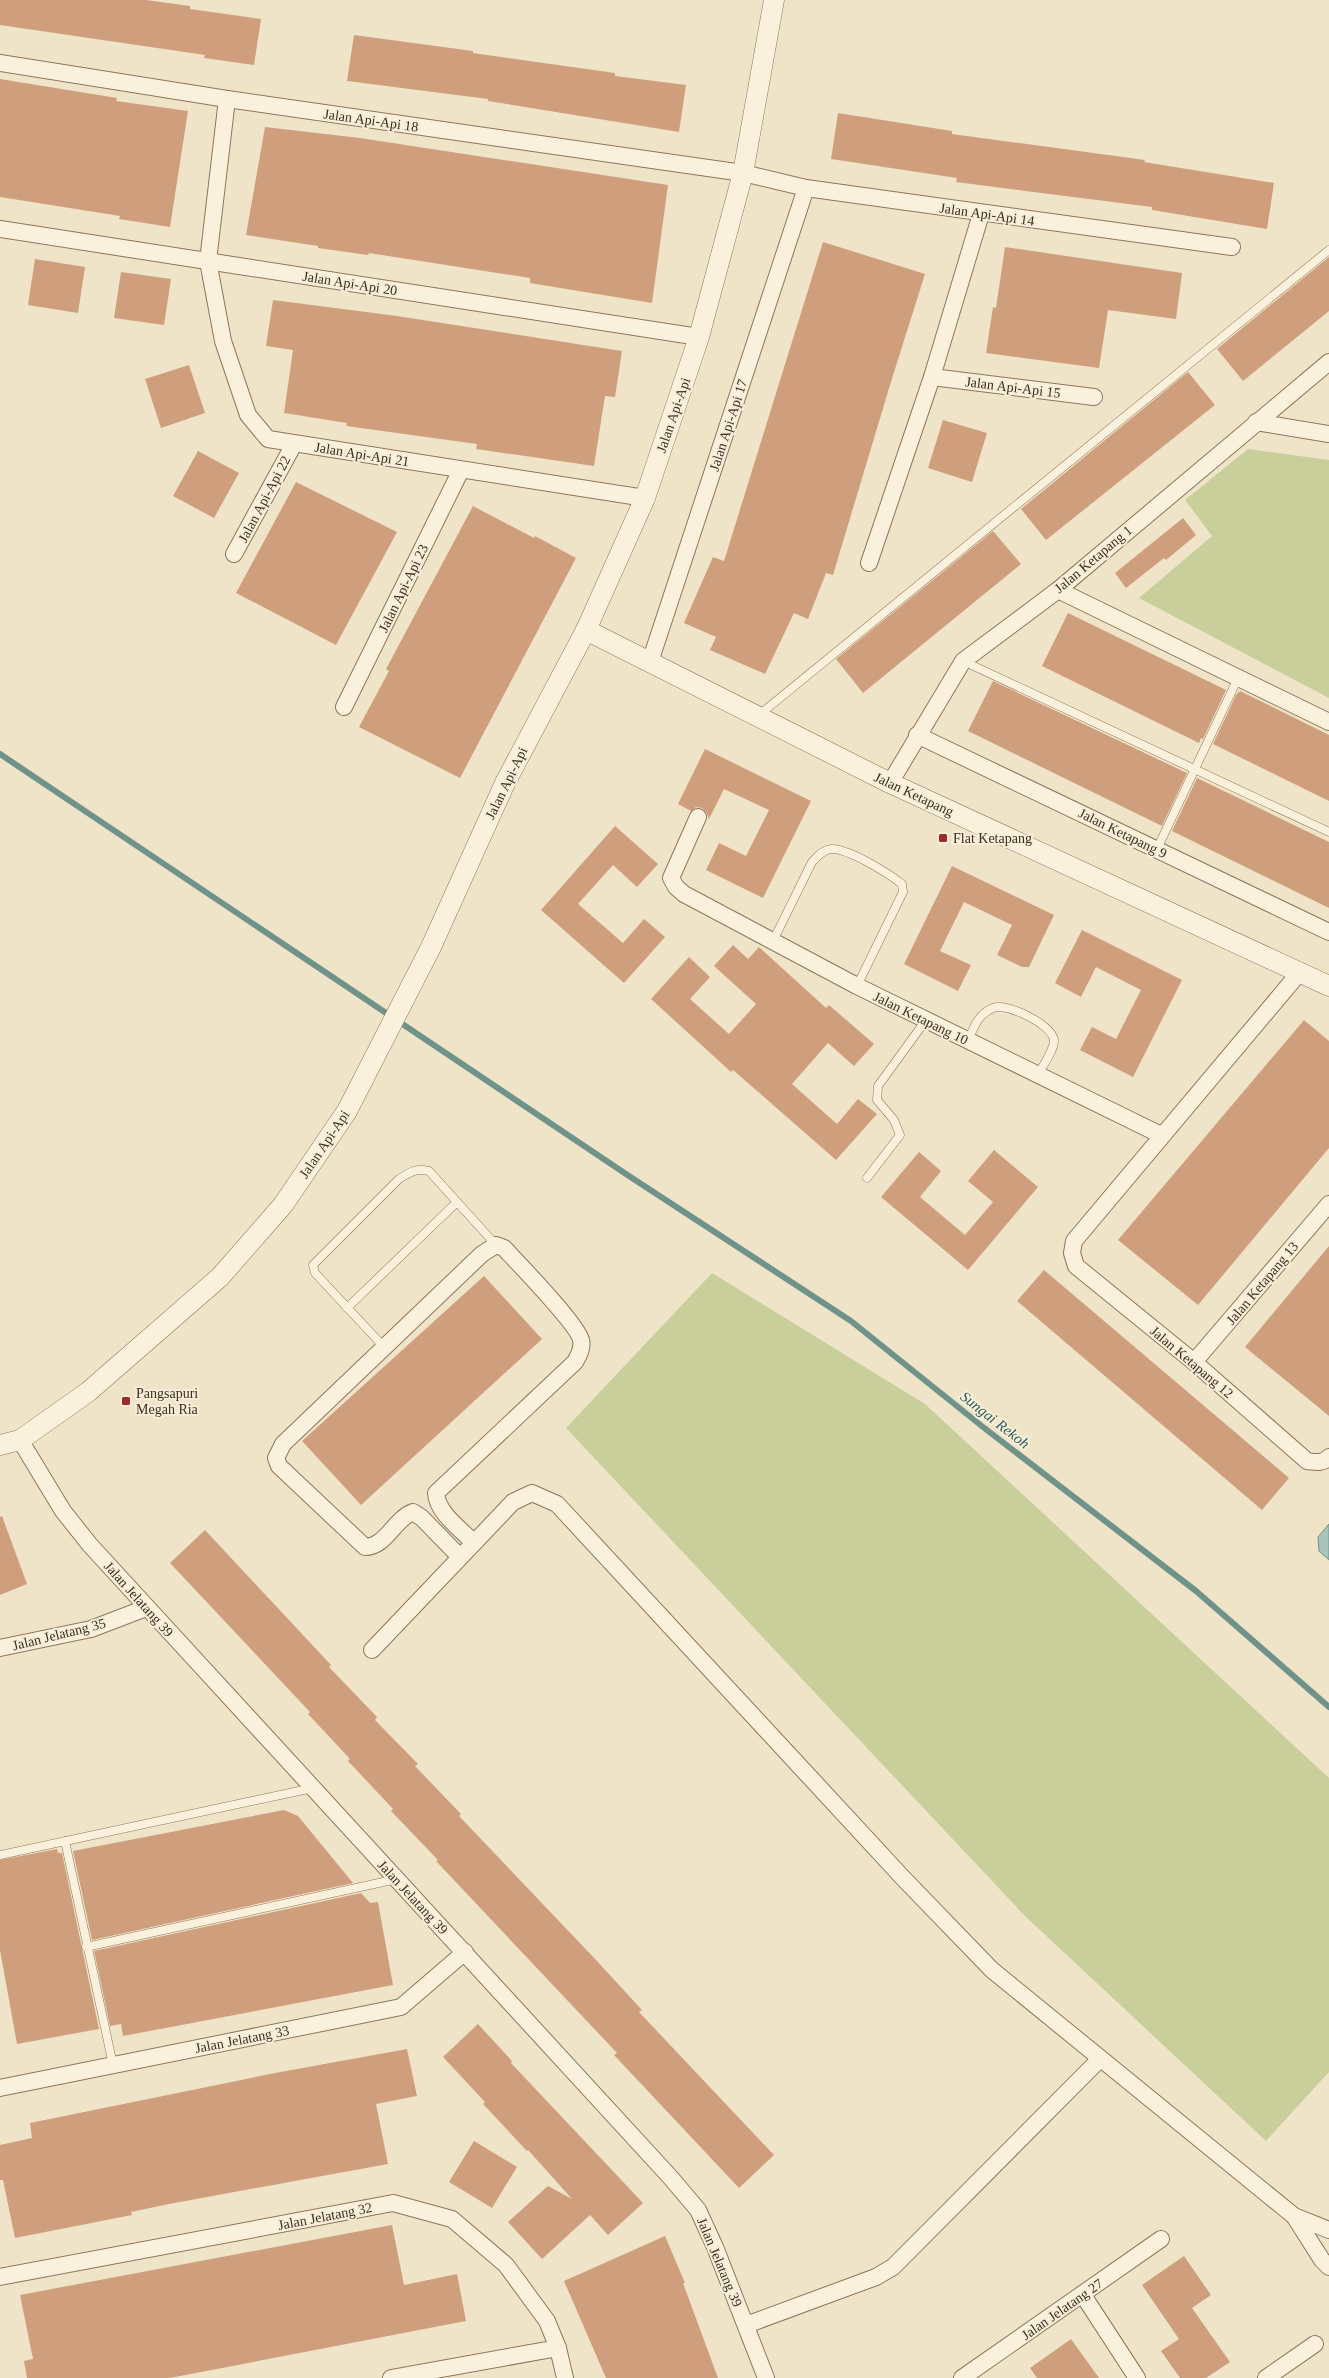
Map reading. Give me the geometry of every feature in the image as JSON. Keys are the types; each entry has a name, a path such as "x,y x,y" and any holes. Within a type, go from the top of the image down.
{"street":[{"name":"Jalan Api-Api","path":"20,1440 88,1392 220,1277 283,1205 347,1111 431,947 505,783 586,630 645,498 699,337 743,173 774,0"},
{"name":"Jalan Api-Api 18","path":"0,63 227,99 743,173"},
{"name":"Jalan Api-Api 21","path":"227,99 208,261 223,341 248,415 268,440 645,498"},
{"name":"Jalan Api-Api 14","path":"743,173 806,188 981,214 1232,247"},
{"name":"Jalan Api-Api 17","path":"650,662 806,188"},
{"path":"869,563 932,377 981,214"},
{"name":"Jalan Api-Api 20","path":"0,229 699,337"},
{"name":"Jalan Ketapang 1","path":"890,784 917,735 963,661 1058,590 1329,362"},
{"name":"Jalan Api-Api 15","path":"932,377 1094,397"},
{"path":"1256,422 1329,434"},
{"name":"Jalan Api-Api 22","path":"234,554 294,444"},
{"name":"Jalan Api-Api 23","path":"344,707 462,470"},
{"path":"1058,590 1329,722"},
{"name":"Jalan Ketapang","path":"586,630 890,784 1329,986"},
{"name":"Jalan Ketapang 9","path":"917,735 1329,932"},
{"name":"Jalan Ketapang 10","path":"698,817 671,878 672,882 684,894 857,986 1161,1135"},
{"path":"1161,1135 1300,972"},
{"name":"Jalan Ketapang 12","path":"1161,1135 1074,1240 1072,1253 1076,1266 1194,1362 1307,1461 1324,1460"},
{"name":"Jalan Ketapang 13","path":"1194,1362 1329,1204"},
{"path":"460,1558 422,1518 413,1512 405,1515 377,1544 364,1547 279,1466 276,1458 283,1444 482,1254 496,1245 504,1248 566,1317 582,1341 581,1352 576,1362 436,1493 441,1509 474,1543"},
{"path":"0,1445 20,1440"},
{"name":"Jalan Jelatang 39","path":"20,1440 63,1511 90,1545 146,1608 465,1952 698,2210 715,2247 766,2378"},
{"path":"372,1650 514,1502 532,1493 557,1504 904,1879 992,1970 1294,2216 1329,2230"},
{"name":"Jalan Jelatang 35","path":"0,1648 91,1628 146,1608"},
{"name":"Jalan Jelatang 33","path":"0,2087 401,2007 465,1952"},
{"path":"746,2325 876,2277 892,2267 1100,2059"},
{"name":"Jalan Jelatang 32","path":"0,2278 393,2203 452,2219 506,2265 547,2321 558,2348 565,2378"},
{"path":"1294,2216 1322,2260 1329,2266"},
{"name":"Jalan Jelatang 27","path":"962,2378 1083,2295 1160,2239"},
{"path":"1083,2295 1137,2378"},
{"path":"1266,2378 1315,2344"},
{"path":"391,2378 558,2348"}],"lane":[{"path":"757,716 1329,250"},
{"path":"963,661 1329,832"},
{"path":"1157,849 1238,678"},
{"path":"773,941 812,862 822,852 830,849 844,851 893,877 902,884 903,892 857,986"},
{"path":"968,1041 978,1019 994,1007 1005,1006 1032,1019 1050,1030 1054,1040 1038,1075"},
{"path":"867,1178 900,1135 894,1120 877,1100 878,1086 926,1020"},
{"path":"384,1347 315,1274 313,1265 399,1178 420,1169 429,1171 496,1245"},
{"path":"347,1308 457,1202"},
{"path":"0,1855 313,1788"},
{"path":"65,1840 86,1947 113,2065"},
{"path":"86,1947 397,1879"}],"green space":[{"path":"1248,449 1329,460 1329,698 1139,598 1212,536 1185,500"},
{"path":"712,1273 925,1404 1329,1778 1329,2072 1266,2141 1025,1916 566,1428"}],"water":[{"path":"1329,1524 1329,1560 1319,1551 1318,1537"}],"building":[{"path":"0,0 146,0 190,6 190,9 261,19 254,65 204,58 205,55 0,25"},
{"path":"354,35 473,51 473,53 615,73 615,76 686,85 679,132 488,101 488,99 347,81"},
{"path":"0,79 117,98 116,101 188,111 170,227 119,219 120,216 0,197"},
{"path":"838,113 952,131 952,134 1145,160 1144,162 1274,183 1267,229 1152,210 1152,207 956,182 957,178 831,159"},
{"path":"265,127 360,138 668,185 652,303 530,283 530,278 369,253 368,255 318,248 318,246 246,235"},
{"path":"823,242 925,274 833,575 826,573 808,619 794,613 765,674 710,650 716,637 684,623 713,557 724,561"},
{"path":"1005,247 1182,273 1176,319 1108,310 1099,368 986,353 993,307 996,308"},
{"path":"1329,257 1329,311 1243,381 1217,349"},
{"path":"35,259 85,267 78,313 28,305"},
{"path":"121,272 171,279 164,325 114,318"},
{"path":"273,300 397,316 622,351 615,397 605,396 594,466 476,449 477,444 346,426 347,423 284,413 293,350 266,346"},
{"path":"189,365 205,413 161,428 145,379"},
{"path":"1188,372 1215,405 1046,540 1021,509"},
{"path":"943,420 987,433 972,482 928,468"},
{"path":"198,451 239,473 214,518 173,496"},
{"path":"296,482 397,532 336,645 236,593"},
{"path":"473,506 576,558 460,778 359,727 389,671 386,669"},
{"path":"1183,518 1196,535 1166,560 1164,558 1126,588 1115,573"},
{"path":"993,531 1021,564 863,693 836,659"},
{"path":"1068,613 1226,690 1203,739 1201,738 1199,743 1042,666"},
{"path":"993,681 1187,773 1162,826 968,731"},
{"path":"1240,691 1329,735 1329,801 1213,744 1236,695"},
{"path":"705,749 811,801 763,898 706,870 719,843 746,856 769,810 724,789 709,819 702,808 696,807 691,811 678,804"},
{"path":"1197,778 1329,842 1329,908 1172,831"},
{"path":"615,826 658,864 637,887 613,865 578,904 623,943 644,919 665,937 624,983 541,910"},
{"path":"952,866 1054,915 1029,967 1022,967 997,955 1012,925 964,902 940,951 971,965 958,991 904,964"},
{"path":"1082,930 1182,980 1133,1077 1080,1050 1092,1027 1116,1039 1141,990 1096,967 1081,997 1055,983"},
{"path":"733,945 748,959 759,947 826,1008 829,1005 874,1044 854,1066 828,1043 792,1084 837,1124 858,1099 877,1114 836,1160 733,1070 731,1072 651,999 689,957 710,977 690,999 729,1034 756,1004 714,966"},
{"path":"1304,1020 1329,1041 1329,1148 1198,1305 1118,1240"},
{"path":"994,1150 1038,1187 968,1270 881,1197 919,1152 941,1171 920,1197 965,1235 993,1202 968,1181"},
{"path":"1329,1246 1329,1416 1245,1347"},
{"path":"1044,1270 1289,1478 1262,1510 1017,1301"},
{"path":"484,1276 542,1339 361,1505 302,1441"},
{"path":"2,1516 27,1584 0,1595 0,1517"},
{"path":"205,1530 331,1665 329,1667 377,1717 375,1720 418,1764 415,1766 461,1814 459,1816 596,1960 642,2010 639,2012 774,2155 739,2188 614,2055 617,2053 436,1861 438,1860 391,1811 393,1809 348,1761 350,1759 308,1714 310,1712 170,1563"},
{"path":"284,1810 298,1816 353,1883 92,1940 73,1851"},
{"path":"57,1849 58,1853 62,1853 99,2029 17,2044 0,1950 0,1860"},
{"path":"361,1893 370,1903 378,1902 393,1985 123,2036 121,2024 110,2026 94,1951"},
{"path":"478,2024 512,2061 511,2063 643,2203 608,2235 590,2215 542,2259 508,2222 548,2186 572,2199 483,2104 485,2102 443,2057"},
{"path":"407,2049 417,2096 376,2104 388,2164 169,2204 131,2212 132,2215 15,2238 3,2180 0,2180 0,2145 32,2138 30,2123 275,2073"},
{"path":"474,2141 517,2167 492,2208 449,2182"},
{"path":"392,2225 404,2285 457,2274 466,2321 170,2378 27,2378 24,2361 33,2359 20,2295"},
{"path":"665,2236 685,2283 683,2283 718,2378 606,2378 564,2281"},
{"path":"1184,2256 1211,2295 1192,2308 1230,2362 1206,2378 1180,2378 1161,2351 1179,2339 1142,2285"},
{"path":"1071,2339 1099,2378 1037,2378 1030,2368"}],"waterway":[{"name":"Sungai Rekoh","path":"0,754 629,1176 851,1321 983,1427 1196,1591 1329,1707"}],"place":[{"name":"Flat Ketapang","path":"943,838"},
{"name":"Pangsapuri Megah Ria","path":"126,1401"}]}
